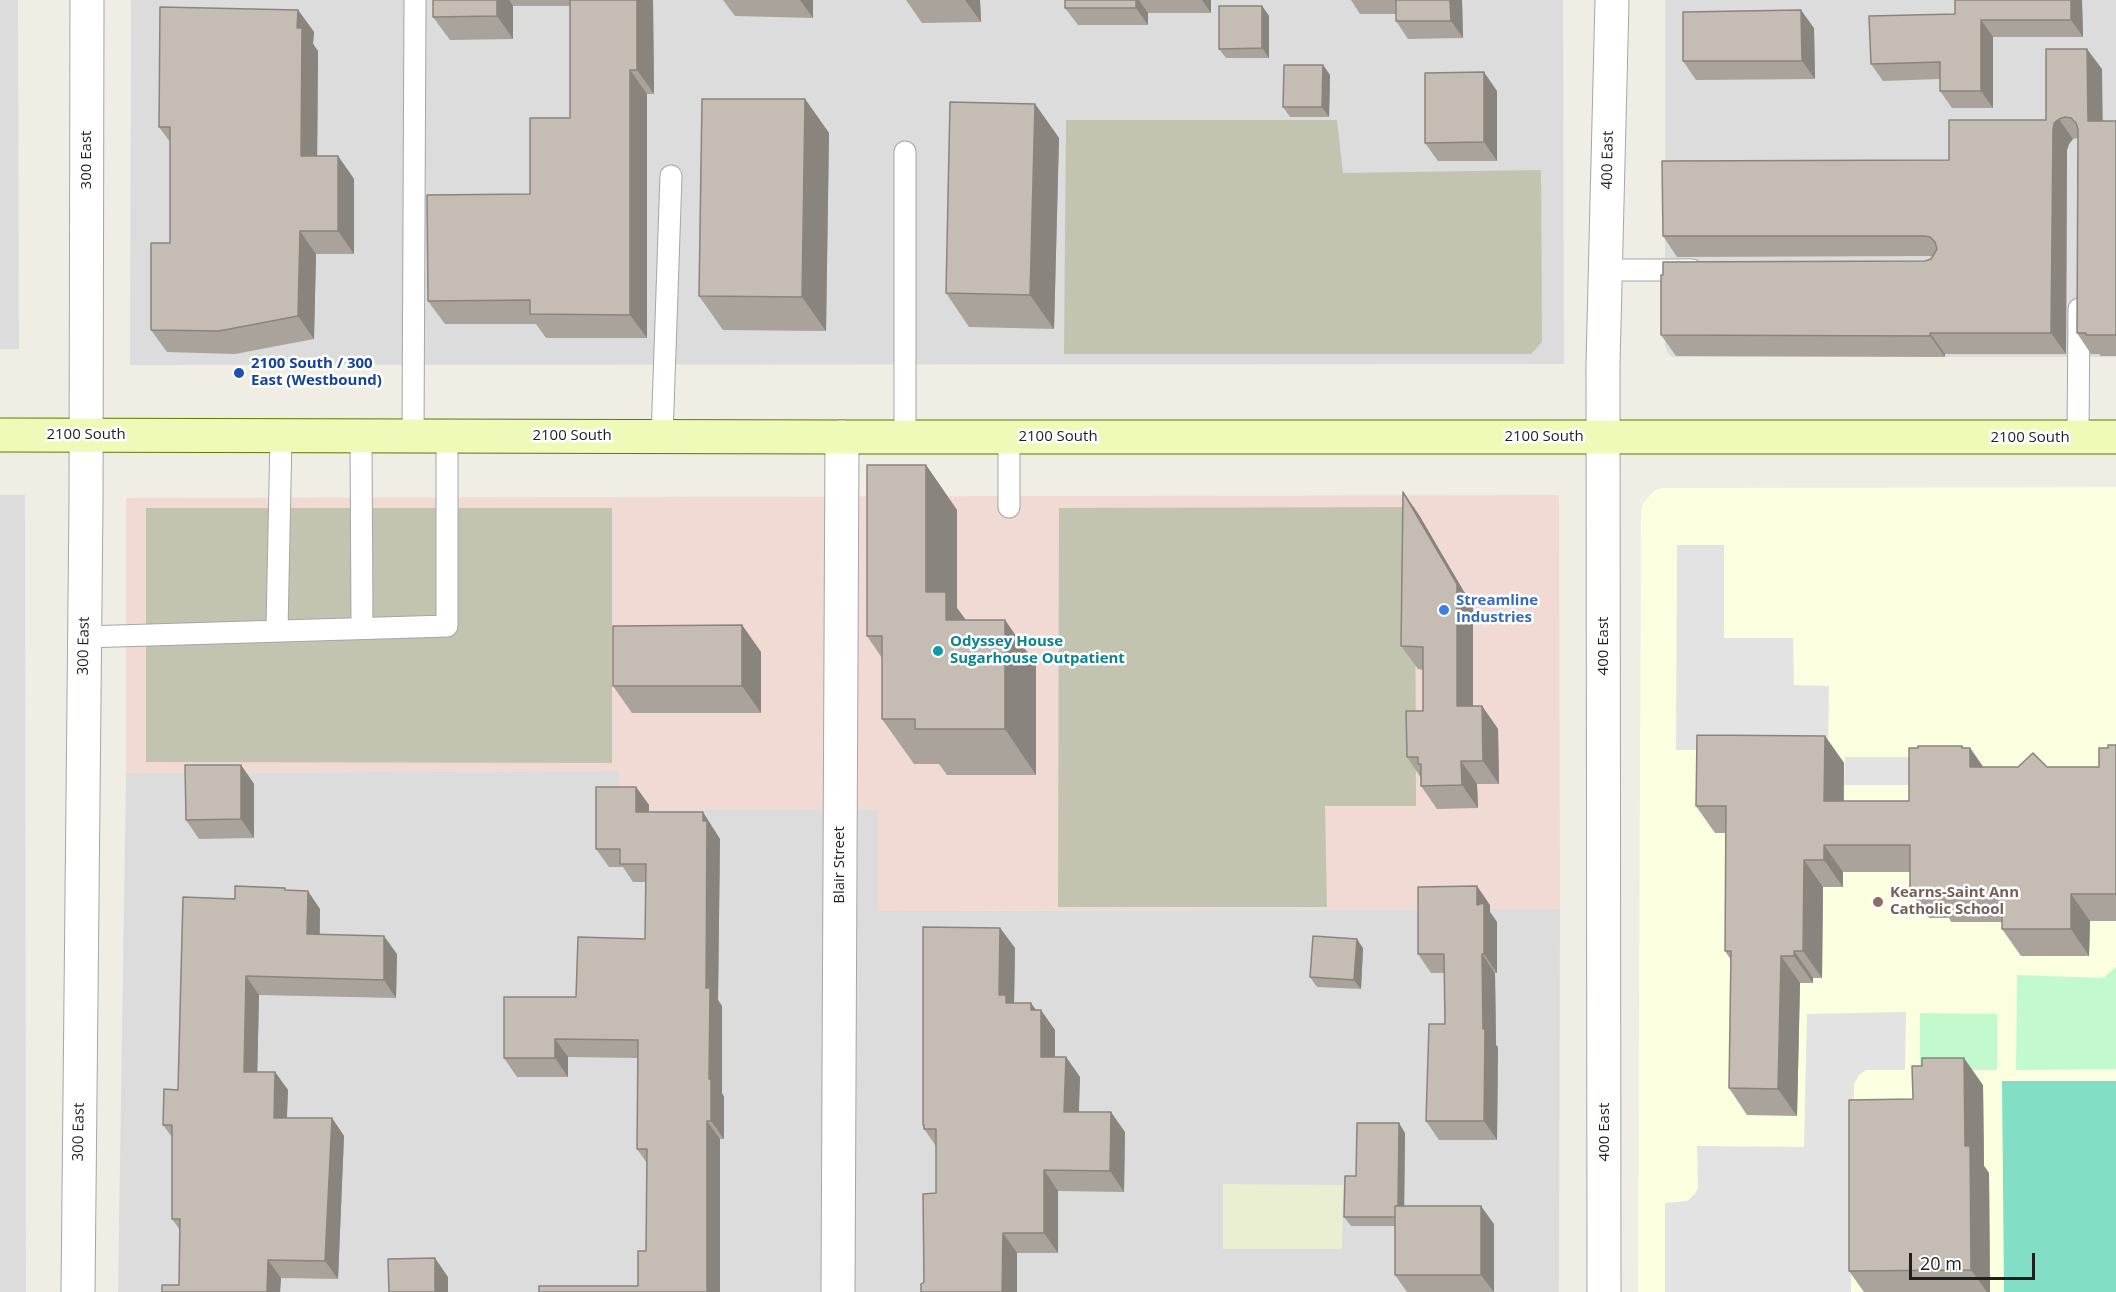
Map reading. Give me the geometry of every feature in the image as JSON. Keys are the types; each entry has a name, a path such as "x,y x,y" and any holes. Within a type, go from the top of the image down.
{"main road":[{"name":"2100 South","path":"0,435 2116,437"}],"street":[{"name":"300 East","path":"78,1292 86,435 87,0"},
{"name":"400 East","path":"1604,1292 1603,365 1612,0"},
{"name":"Blair Street","path":"838,1292 842,437"}],"lane":[{"path":"413,436 415,0"},
{"path":"905,152 905,437"},
{"path":"662,437 671,176"},
{"path":"1605,270 1712,270"},
{"path":"2078,437 2079,292"},
{"path":"277,630 281,435"},
{"path":"361,436 362,628"},
{"path":"84,638 447,626 447,436"},
{"path":"1009,437 1009,507"}],"shaded area":[{"path":"0,0 18,0 19,349 0,349"},
{"path":"131,0 1563,0 1564,364 130,365"},
{"path":"1665,0 2116,0 2116,357 1672,357 1665,345"},
{"path":"1066,120 1337,120 1343,173 1541,170 1542,342 1531,354 1064,354"},
{"name":"Kearns-Saint Ann Catholic School","path":"2116,487 2116,1292 1638,1292 1641,511 1643,503 1655,490 1663,488"},
{"path":"0,495 25,495 26,1292 0,1292"},
{"path":"1559,495 1560,909 878,911 878,810 619,810 619,771 126,773 126,498"},
{"path":"1415,507 1416,806 1325,806 1327,907 1058,907 1059,508"},
{"path":"146,508 612,508 612,763 146,762"},
{"path":"1677,545 1724,545 1724,638 1793,638 1794,685 1829,686 1828,750 1676,750"},
{"path":"1845,757 1927,757 1927,785 1844,785"},
{"path":"619,771 619,810 878,810 879,911 1560,909 1559,1292 118,1292 126,773"},
{"path":"1906,1012 1905,1070 1866,1070 1859,1075 1854,1084 1851,1292 1665,1292 1665,1203 1687,1201 1695,1194 1698,1188 1697,1146 1804,1147 1807,1014"},
{"path":"1223,1184 1343,1185 1342,1249 1223,1249"}],"green space":[{"path":"2116,967 2116,1069 2016,1070 2017,975 2103,978"},
{"path":"1920,1013 1997,1014 1997,1070 1920,1070"},
{"path":"2002,1081 2116,1081 2116,1292 2004,1292"}],"building":[{"path":"433,0 497,0 497,16 433,17"},
{"path":"570,0 637,0 637,70 630,70 630,315 530,314 530,300 428,301 427,195 530,194 530,118 570,118"},
{"path":"1065,0 1136,0 1136,8 1065,8"},
{"path":"1396,0 1450,0 1451,21 1396,21"},
{"path":"1955,0 2071,0 2071,20 1981,20 1981,91 1940,91 1940,62 1871,64 1869,16 1955,14"},
{"path":"1219,6 1262,6 1262,48 1219,49"},
{"path":"160,7 298,10 297,28 302,28 301,156 338,156 338,231 300,231 298,316 219,331 151,330 151,243 170,243 170,127 159,127"},
{"path":"1801,10 1802,61 1683,61 1683,12"},
{"path":"2046,49 2087,49 2088,121 2116,121 2116,335 2077,333 2078,129 2071,118 2065,117 2054,123 2053,129 2051,333 1930,333 1930,336 1661,335 1663,262 1925,261 1931,259 1937,249 1935,242 1925,236 1663,236 1662,161 1949,160 1949,120 2046,120"},
{"path":"1284,65 1323,65 1322,107 1283,107"},
{"path":"1484,72 1484,142 1425,143 1425,73"},
{"path":"702,99 805,99 802,297 699,296"},
{"path":"950,102 1035,104 1030,295 946,293"},
{"path":"867,465 926,465 926,592 946,592 946,620 1005,620 1005,729 915,729 915,719 882,719 882,636 867,636"},
{"path":"1403,492 1457,584 1457,706 1482,706 1483,761 1461,761 1462,785 1421,786 1421,764 1418,764 1418,757 1407,757 1406,711 1423,711 1423,647 1401,646"},
{"path":"742,625 742,686 613,686 613,626"},
{"path":"1697,735 1825,736 1824,801 1909,801 1909,748 1918,748 1918,746 1970,748 1970,767 2018,767 2033,753 2047,767 2099,767 2099,748 2116,745 2116,894 2071,894 2071,929 2002,929 2002,895 1932,895 1932,891 1910,891 1910,845 1824,845 1824,860 1804,860 1803,951 1794,951 1794,956 1781,956 1778,1089 1729,1088 1731,951 1725,951 1726,806 1696,806"},
{"path":"185,765 241,765 241,819 186,820"},
{"path":"596,787 636,787 636,812 703,812 703,821 707,821 706,988 710,988 711,1121 707,1121 707,1292 539,1292 539,1286 638,1286 638,1251 646,1251 647,1149 637,1149 638,1040 555,1039 555,1058 504,1058 504,997 576,997 578,937 645,939 646,864 620,864 620,849 596,849"},
{"path":"235,886 308,891 307,934 384,936 384,980 246,976 244,1072 275,1072 274,1118 332,1118 325,1261 268,1260 267,1292 162,1292 162,1285 179,1285 180,1219 172,1219 172,1125 163,1125 164,1089 178,1090 183,897 235,899"},
{"path":"1477,886 1477,905 1484,903 1484,954 1482,954 1483,1029 1485,1029 1484,1121 1426,1121 1429,1024 1445,1024 1444,954 1418,954 1418,887"},
{"path":"923,927 1000,928 999,995 1006,995 1006,1003 1031,1003 1031,1010 1041,1010 1041,1057 1066,1057 1064,1112 1111,1112 1110,1171 1044,1170 1044,1233 1003,1233 1002,1292 921,1292 921,1284 924,1282 923,1194 936,1193 936,1129 924,1129 923,1125"},
{"path":"1313,936 1357,939 1354,980 1310,977"},
{"path":"1922,1058 1964,1058 1965,1146 1970,1146 1971,1270 1849,1271 1849,1100 1913,1099 1912,1066 1922,1066"},
{"path":"1357,1123 1399,1123 1398,1206 1395,1206 1395,1217 1344,1217 1345,1176 1356,1176"},
{"path":"1395,1206 1481,1206 1481,1275 1395,1275"},
{"path":"435,1258 435,1292 389,1292 388,1259"}],"place":[{"name":"2100 South / 300 East (Westbound)","path":"239,373"},
{"name":"Streamline Industries","path":"1444,610"},
{"name":"Odyssey House Sugarhouse Outpatient","path":"938,651"},
{"name":"Kearns-Saint Ann Catholic School","path":"1878,902"}]}
